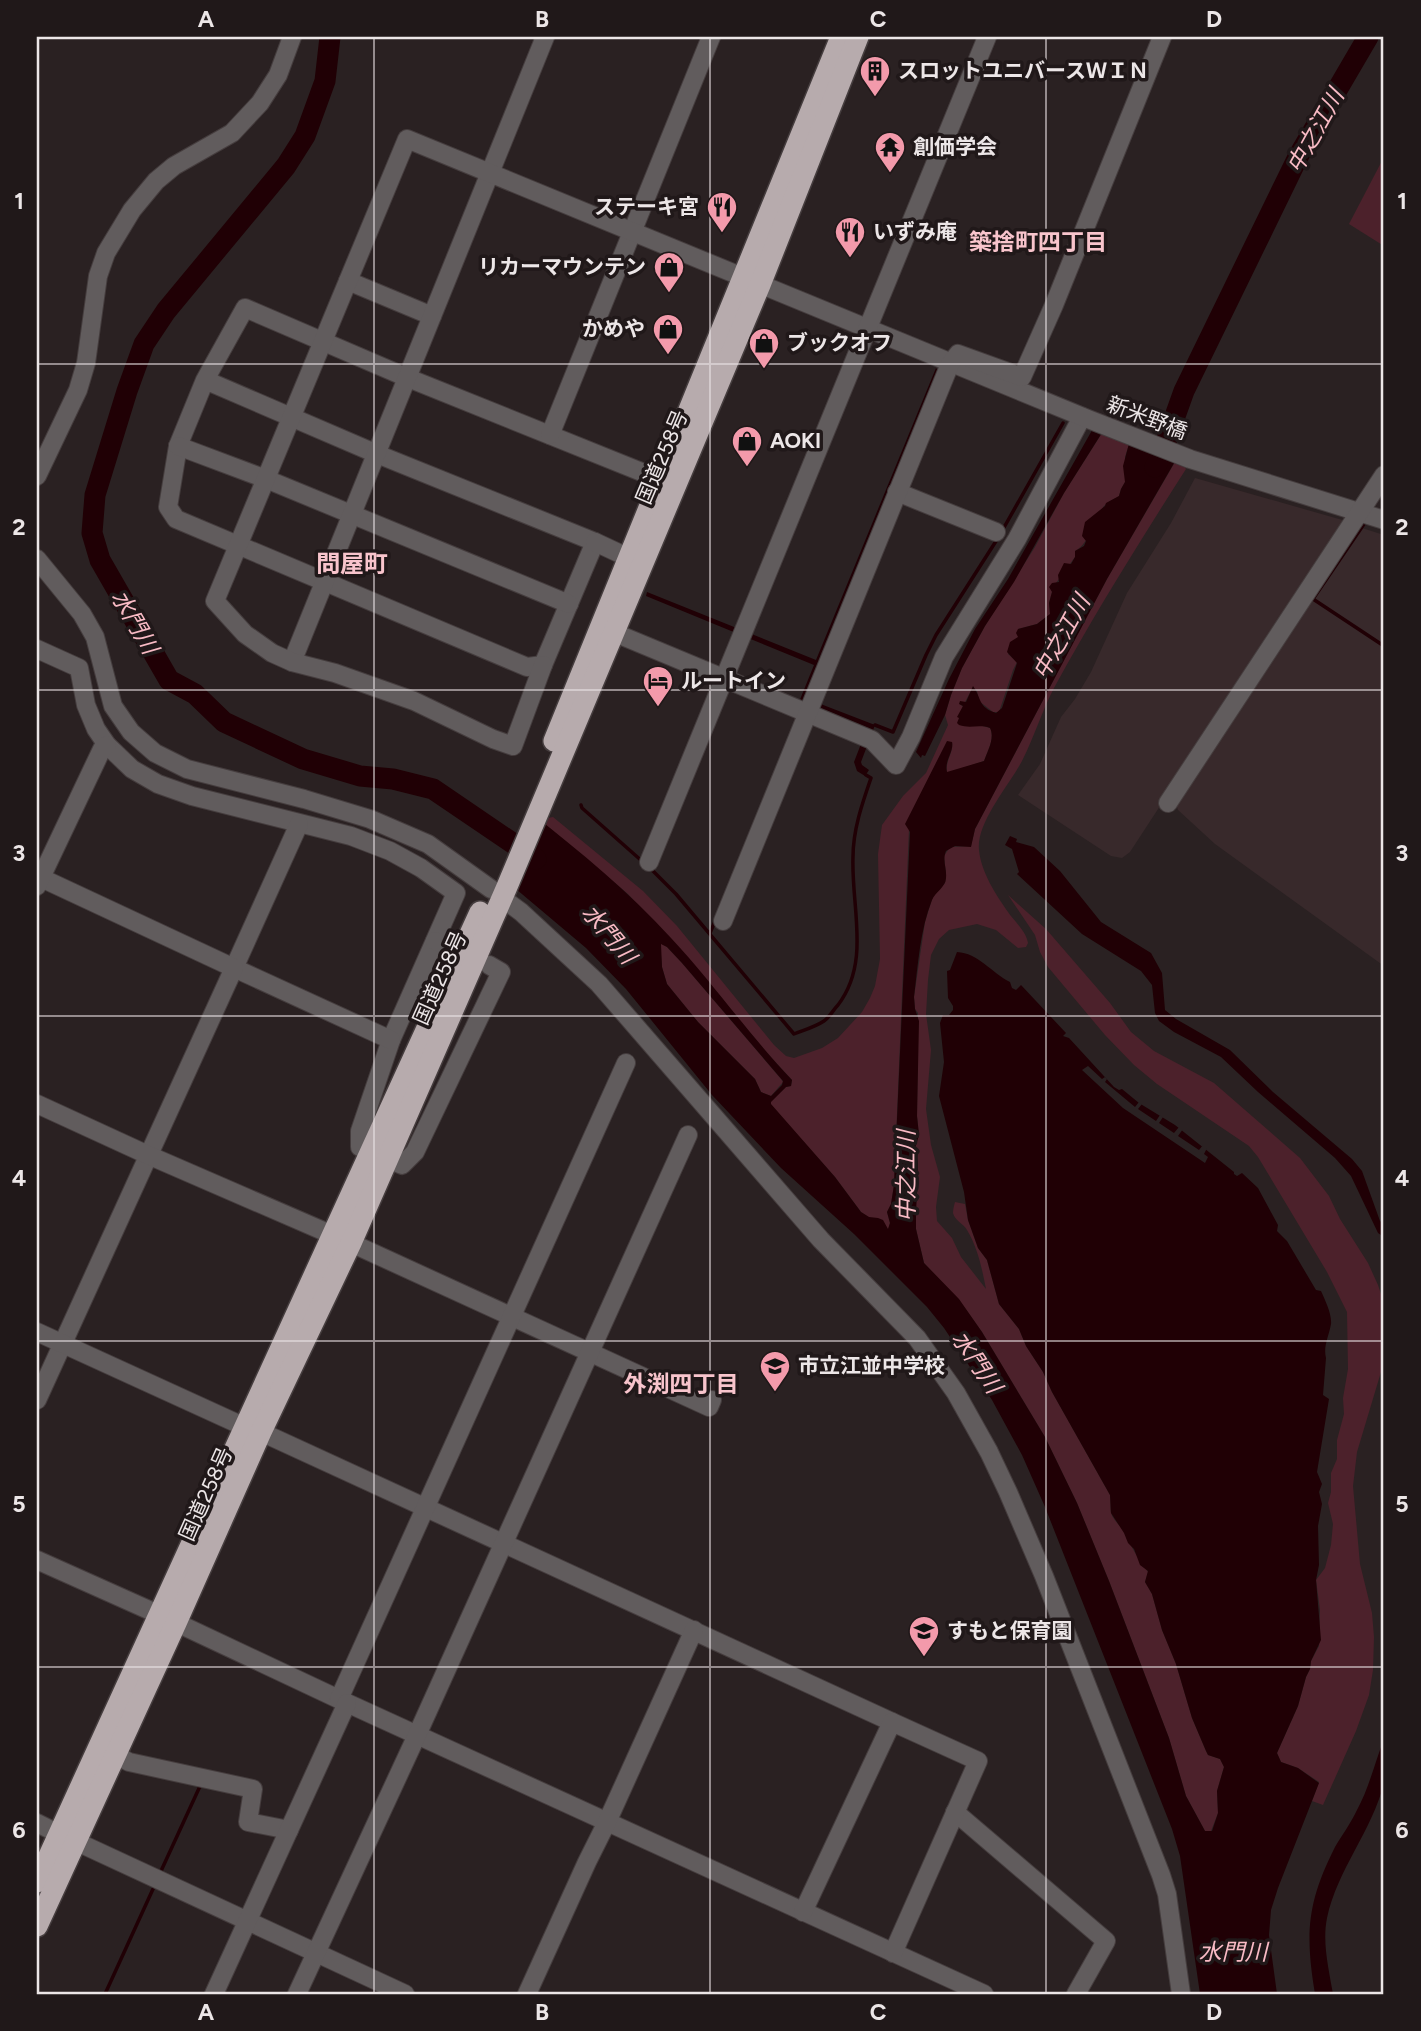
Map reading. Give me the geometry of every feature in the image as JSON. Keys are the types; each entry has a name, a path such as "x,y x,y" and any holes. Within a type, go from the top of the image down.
{"highway":[{"name":"国道258号","path":"37,1926 67,1837 342,1239 534,807 751,281 841,37"},
{"name":"国道258号","path":"534,807 615,633 660,480 858,37"},
{"name":"国道258号","path":"37,1882 67,1837 114,1754 168,1619"}],"street":[{"path":"37,476 78,390 86,363 98,276 106,253 132,210 156,181 174,166 232,133 260,103 278,75 292,37"},
{"path":"292,662 545,37"},
{"path":"550,435 711,37"},
{"path":"649,862 987,37"},
{"path":"723,921 950,364 958,354 1022,377 1054,305 1159,38"},
{"name":"新米野橋","path":"348,281 407,139 950,364 1190,459 1384,520"},
{"path":"432,316 348,281 215,601 245,634 272,653 292,662 335,673 414,701 513,746 543,665 595,542"},
{"path":"543,665 527,667 176,519 168,507 178,446 205,380 244,308 660,480"},
{"path":"205,380 636,561"},
{"path":"615,633 725,680 810,706 866,737 896,765 911,737 944,657 1017,539 1085,418"},
{"path":"178,446 266,479 569,604"},
{"path":"1168,803 1384,475"},
{"path":"897,492 996,532"},
{"path":"37,559 82,614 95,637 113,706 131,732 155,753 187,769 370,819 428,844 499,889 599,984 821,1240 917,1338 956,1393 989,1451 1023,1528 1161,1875 1167,1894 1181,1994"},
{"path":"37,649 79,668 86,705 96,729 107,745 132,769 158,784 192,796 351,836 390,851 421,868 456,893 443,944 391,1040 360,1131 360,1147 402,1165 415,1152 501,972 489,965"},
{"path":"107,745 102,749 38,880 391,1040"},
{"path":"37,1401 299,824"},
{"path":"214,1994 289,1830 426,1508 626,1063"},
{"path":"37,1104 342,1239 709,1407 712,1400"},
{"path":"297,1994 688,1135"},
{"path":"37,1332 978,1761 893,1952"},
{"path":"37,1560 893,1952 947,1987 984,1994"},
{"path":"527,1994 694,1630"},
{"path":"803,1912 892,1722"},
{"path":"114,1754 128,1762 253,1789 248,1822 289,1830"},
{"path":"955,1812 1106,1941 1076,1994"},
{"path":"37,1824 405,1994"}],"shaded area":[{"path":"1384,157 1384,246 1349,224"},
{"path":"1102,433 1129,444 1125,457 1125,482 1119,496 1098,514 1088,537 1075,551 1075,557 1056,583 1049,603 1050,614 1037,624 1018,629 1018,637 1008,654 1017,662 999,712 993,712 979,701 977,691 973,687 965,702 960,702 983,726 990,728 991,740 984,761 947,772 952,742 909,829 894,1185 887,1212 890,1223 888,1230 861,1212 835,1177 770,1104 786,1087 791,1086 792,1080 628,894 546,825 548,818 553,817 643,891 677,926 774,1045 786,1056 794,1058 822,1048 838,1038 862,1012 875,986 880,959 878,854 882,825 903,796 926,773 948,725 945,715 962,668"},
{"path":"1175,462 1186,469 1070,660 1050,697 1022,761 994,804 979,839 980,858 986,875 1028,943 1026,947 1018,948 996,930 977,924 949,930 939,939 931,955 926,1014 931,1050 926,1109 931,1145 940,1177 937,1221 952,1238 961,1257 986,1289 974,1244 953,1213 955,1202 965,1204 978,1248 987,1260 999,1304 1019,1329 1026,1346 1043,1372 1110,1495 1112,1516 1148,1572 1145,1582 1152,1594 1192,1718 1208,1755 1220,1759 1224,1767 1217,1791 1218,1813 1211,1831 1205,1831 1186,1796 1169,1738 1109,1581 1077,1503 1045,1437 982,1332 959,1300 924,1263 916,1229 918,1164 915,1148 919,1135 918,1013 914,997 925,922 933,896 945,883 944,856 950,847 971,846 975,829 1107,579"},
{"path":"1195,478 1346,521 1130,852 1122,858 1111,856 1018,795 1040,764 1061,717 1091,672 1127,593 1171,523"},
{"path":"1362,528 1384,535 1384,966 1215,844 1178,810 1176,804 1311,599 1315,598"},
{"path":"1008,895 1046,929 1110,1003 1131,1032 1154,1051 1214,1083 1300,1158 1329,1196 1378,1285 1384,1303 1384,1350 1381,1372 1357,1452 1353,1486 1360,1564 1372,1613 1373,1670 1369,1695 1356,1731 1323,1805 1312,1801 1319,1782 1298,1768 1281,1762 1277,1753 1298,1706 1311,1661 1319,1646 1320,1610 1316,1580 1325,1568 1331,1545 1333,1524 1328,1503 1331,1473 1337,1459 1337,1440 1344,1414 1343,1398 1348,1369 1347,1312 1327,1272 1258,1157 1249,1146 1157,1084 1105,1035 1048,967 1035,935"},
{"path":"660,943 682,963 781,1079 783,1082 771,1096 761,1092 755,1079 698,1022 667,984"}],"water":[{"path":"936,368 940,374 818,703 875,725 861,762 869,770 865,776 857,771 854,762 866,731 799,702 814,665 646,596 647,592 816,660"},
{"path":"1095,425 1105,428 985,626 962,668 945,715 925,756 922,755 921,758 916,752 975,629 1008,579"},
{"path":"1130,440 1177,458 1107,579 975,829 971,847 955,846 946,851 946,881 932,900 925,923 914,997 919,1021 919,1135 915,1148 918,1164 916,1229 924,1263 959,1299 982,1332 1045,1437 1077,1503 1169,1738 1186,1796 1205,1831 1212,1831 1218,1813 1217,1791 1224,1767 1220,1759 1208,1755 1192,1718 1152,1594 1145,1582 1148,1571 1140,1565 1134,1549 1111,1513 1110,1495 1043,1372 1026,1346 1019,1329 999,1304 987,1260 978,1248 968,1220 964,1192 939,1096 944,1062 940,1023 943,1015 949,1015 953,1010 948,998 947,971 950,970 957,952 972,956 1010,982 1012,988 1016,990 1021,985 1066,1033 1063,1036 1069,1038 1114,1087 1122,1089 1175,1125 1234,1174 1237,1176 1242,1173 1258,1188 1278,1225 1277,1231 1287,1241 1316,1290 1321,1291 1331,1324 1325,1349 1323,1395 1329,1399 1317,1472 1322,1484 1319,1492 1322,1504 1318,1526 1319,1565 1316,1580 1321,1640 1311,1661 1298,1706 1277,1753 1281,1762 1298,1768 1319,1783 1271,1910 1269,1935 1277,1994 1200,1994 1180,1856 1172,1829 1022,1455 992,1400 944,1328 927,1307 854,1234 781,1168 712,1095 626,989 586,948 504,879 532,814 621,889 687,955 792,1080 791,1086 786,1087 771,1104 835,1177 861,1212 883,1220 888,1229 890,1223 887,1212 894,1185 910,832 905,824 947,741 952,742 952,746 947,772 984,761 991,740 990,728 959,725 957,717 963,706 959,704 960,701 966,702 973,686 986,708 996,713 1002,708 1017,663 1007,652 1010,642 1018,637 1018,629 1037,624 1050,614 1052,592 1049,587 1052,583 1059,582 1058,575 1064,563 1071,564 1075,551 1084,546 1086,541 1082,536 1085,522 1106,503 1119,496 1125,482 1123,466","holes":["661,944 667,947 783,1081 771,1096 761,1092 755,1079 698,1022 667,984 662,967"]},
{"path":"1010,836 1017,839 1016,842 1034,847 1060,871 1101,922 1151,953 1162,973 1165,1010 1230,1050 1273,1092 1352,1159 1362,1171 1380,1221 1384,1224 1384,1237 1378,1233 1351,1176 1335,1158 1221,1057 1159,1021 1155,1013 1152,985 1141,971 1082,934 1017,874 1019,872 1012,849 1005,845"},
{"path":"1384,1739 1385,1778 1379,1801 1338,1883 1327,1918 1326,1947 1333,1994 1315,1994 1310,1953 1314,1902 1335,1847 1365,1793"}],"pier":[{"path":"1088,1066 1102,1079 1105,1077 1105,1082 1135,1107 1139,1102 1142,1104 1138,1109 1156,1121 1160,1115 1163,1117 1159,1123 1174,1133 1179,1127 1183,1129 1178,1136 1199,1150 1203,1145 1207,1148 1204,1154 1208,1157 1205,1163 1123,1108 1082,1070"}],"waterway":[{"name":"水門川","path":"330,37 325,81 305,136 286,166 166,311 144,344 95,495 92,533 100,560 169,680 195,694 224,722 303,759 360,776 393,779 433,789 536,859"},
{"name":"中之江川","path":"1155,467 1184,391 1299,155 1368,37"},
{"path":"1002,531 1063,423"},
{"path":"1364,524 1313,599 1384,646"},
{"path":"875,725 893,732 936,635 998,538"},
{"path":"649,867 676,894 794,1034 813,1027 826,1019 838,1005 854,971 857,934 853,847 871,778 866,775"},
{"path":"581,805 643,862"},
{"path":"710,933 716,919"},
{"path":"161,1871 201,1784"},
{"path":"105,1994 153,1889"}],"place":[{"name":"スロットユニバースＷＩＮ","path":"875,98"},
{"name":"創価学会","path":"890,174"},
{"name":"ステーキ宮","path":"722,234"},
{"name":"いずみ庵","path":"850,259"},
{"name":"リカーマウンテン","path":"669,294"},
{"name":"かめや","path":"668,356"},
{"name":"ブックオフ","path":"764,370"},
{"name":"AOKI","path":"747,468"},
{"name":"ルートイン","path":"658,708"},
{"name":"市立江並中学校","path":"775,1393"},
{"name":"すもと保育園","path":"924,1658"}],"district":[{"name":"築捨町四丁目","path":"1038,242"},
{"name":"問屋町","path":"352,564"},
{"name":"外渕四丁目","path":"681,1384"}]}
